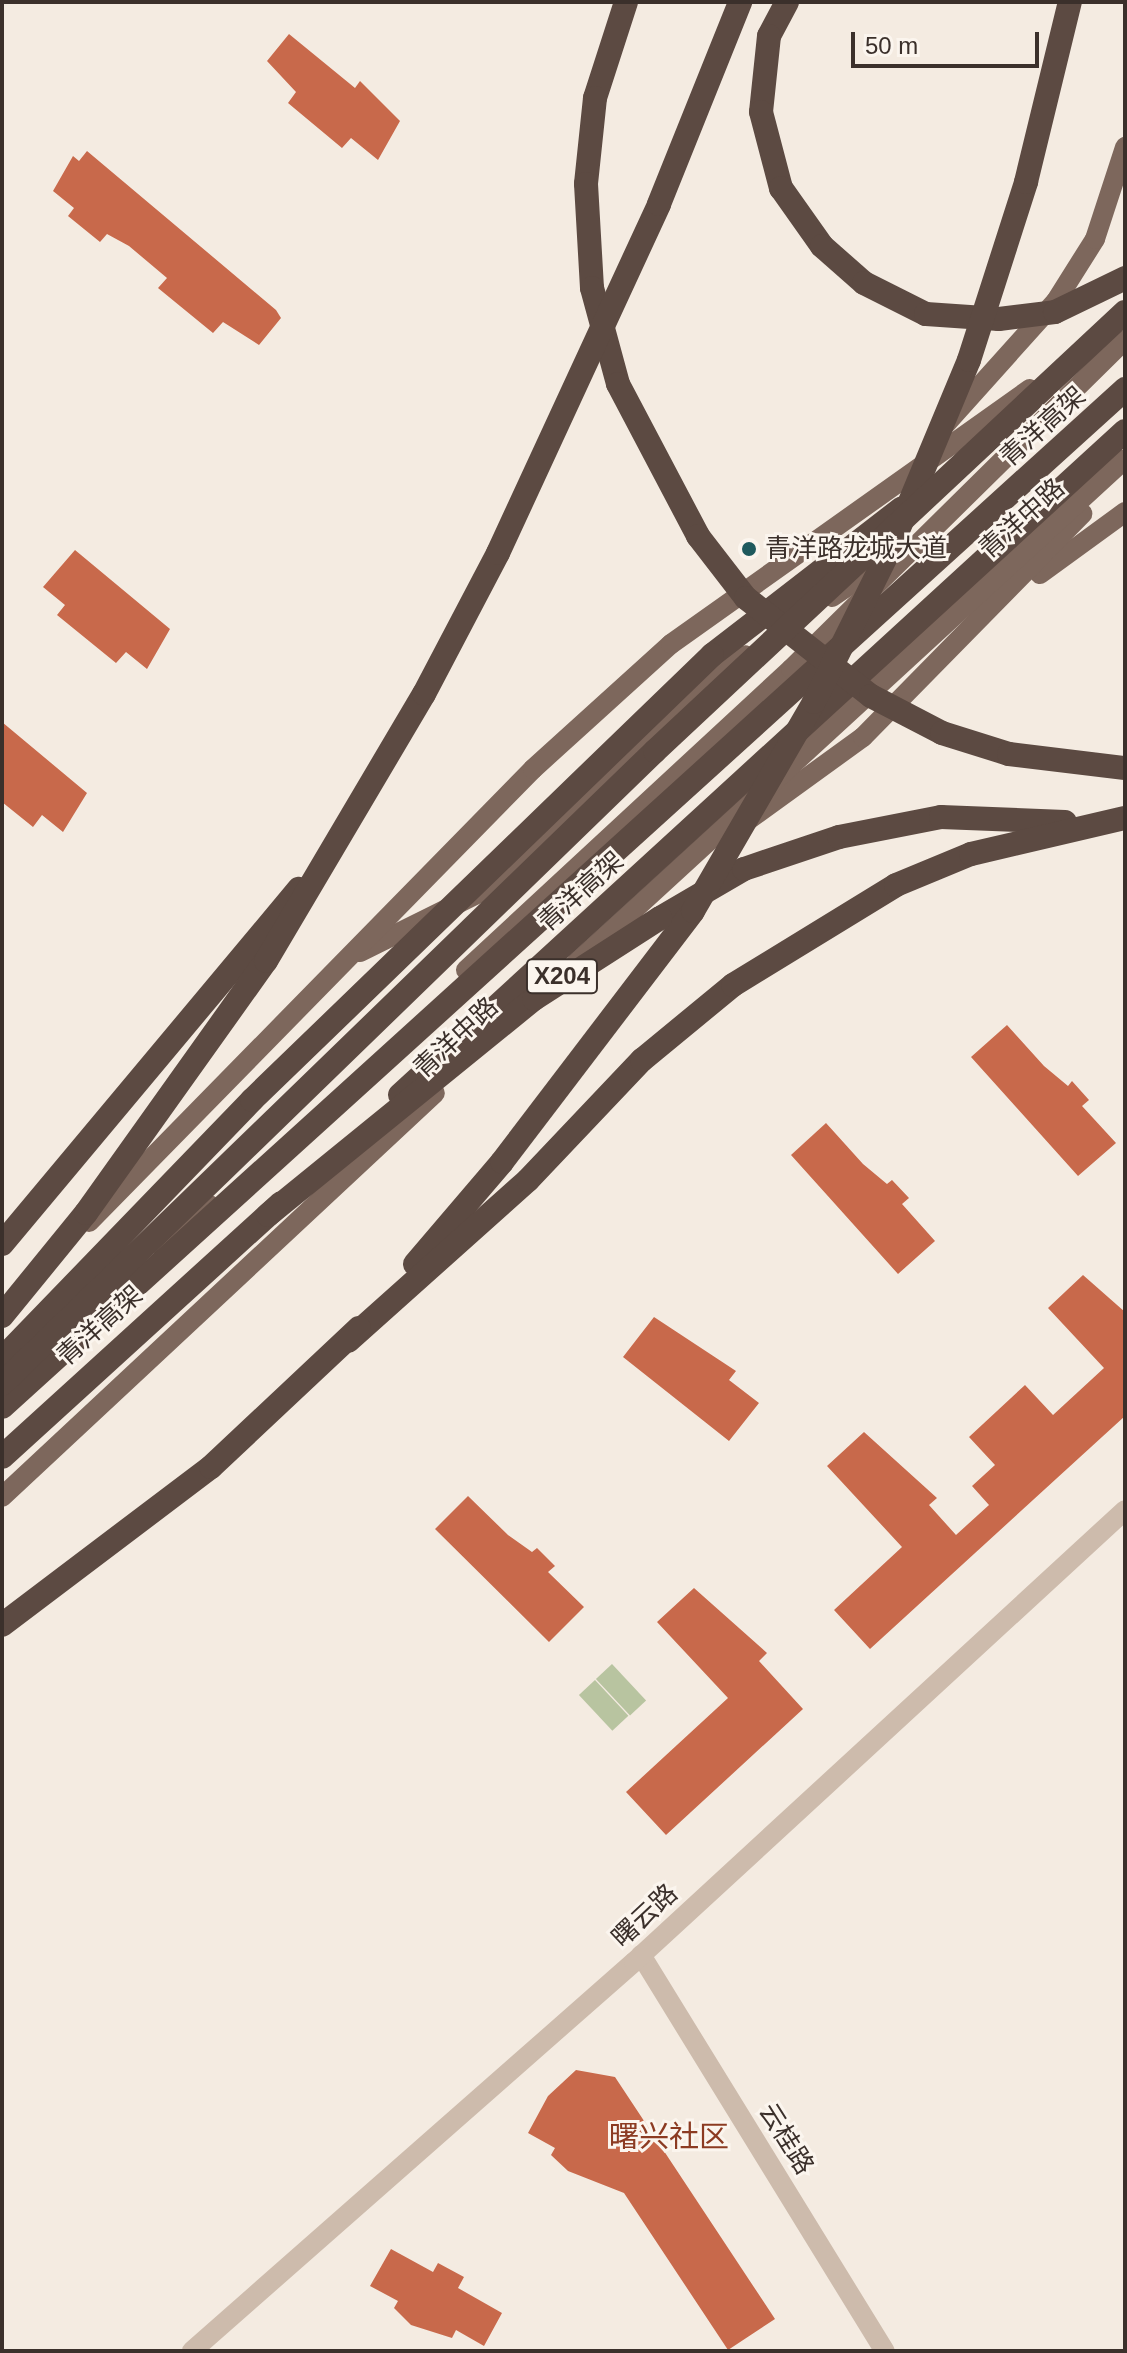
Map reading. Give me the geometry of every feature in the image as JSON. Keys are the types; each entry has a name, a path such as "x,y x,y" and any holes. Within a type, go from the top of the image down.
{"highway":[{"path":"626,2 595,98 586,184 592,288 618,384 698,536 746,598 871,696 942,733 1009,754 1125,768"},
{"path":"2,1316 178,1089 341,837 498,553 659,204 740,2"},
{"path":"787,2 769,36 761,112 781,188 822,246 864,283 926,314 999,319 1055,312 1125,278"},
{"path":"348,1341 502,1162 693,911 814,702 892,545 969,360 1026,182 1070,2"},
{"path":"2,1384 655,751 999,433 1125,312"},
{"name":"青洋高架","path":"2,1407 1125,389"},
{"name":"青洋高架","path":"2,1457 1125,431"},
{"path":"2,1362 252,1100 712,655 999,433"},
{"path":"268,1215 534,999 744,869 839,837 941,817 1125,831"},
{"path":"2,1634 211,1467 528,1180 642,1060 733,985 896,885 971,854 1125,818"},
{"path":"2,1244 341,837"},
{"path":"2,1625 45,1599"}],"main road":[{"path":"834,526 1009,361 1056,301 1095,239 1125,147"},
{"path":"2,1308 533,769 671,644 1125,323"},
{"name":"青洋中路","path":"2,1362 232,1188 941,523 1125,340"},
{"name":"青洋中路","path":"2,1497 672,874 1125,459"},
{"path":"672,874 863,737 1002,603 1125,467"},
{"path":"1002,603 1125,512"},
{"path":"343,960 493,886 696,689 941,523"}],"street":[{"name":"曙云路","path":"192,2351 641,1955 1125,1510"},
{"name":"云桂路","path":"641,1955 885,2351"}],"green space":[{"path":"612,1664 646,1701 630,1716 596,1679"},
{"path":"595,1680 628,1716 612,1731 579,1695"}],"building":[{"path":"289,34 355,88 360,81 400,121 378,160 351,138 342,148 288,103 296,92 267,61"},
{"path":"87,151 276,310 281,318 259,345 223,322 213,333 158,288 167,278 129,246 107,234 100,242 68,216 74,208 53,191 73,156 79,161"},
{"path":"75,550 170,629 147,669 126,652 116,663 57,615 65,605 43,587"},
{"path":"2,722 87,793 63,832 42,815 33,827 2,802"},
{"path":"1007,1025 1044,1066 1068,1086 1072,1081 1089,1100 1082,1106 1116,1143 1078,1176 971,1057"},
{"path":"826,1123 863,1164 887,1184 892,1180 909,1198 902,1204 935,1241 898,1274 791,1155"},
{"path":"1083,1275 1125,1312 1125,1416 870,1649 834,1610 902,1547 827,1466 864,1432 937,1498 929,1505 956,1535 989,1505 972,1486 995,1465 969,1437 1025,1385 1053,1415 1104,1368 1048,1308"},
{"path":"654,1317 736,1371 729,1380 759,1403 729,1441 623,1357"},
{"path":"468,1496 508,1535 532,1552 537,1548 555,1566 548,1572 584,1607 549,1642 435,1529"},
{"path":"694,1588 767,1653 759,1661 803,1709 666,1835 626,1792 728,1698 657,1622"},
{"path":"576,2070 615,2077 775,2319 728,2350 624,2193 568,2171 551,2155 555,2148 528,2133 548,2096"},
{"path":"391,2249 433,2272 438,2263 464,2277 458,2288 502,2313 484,2346 456,2330 452,2338 411,2325 394,2308 398,2301 370,2286"}],"place":[{"name":"青洋路龙城大道","path":"749,549"}],"district":[{"name":"曙兴社区","path":"669,2137"}]}
